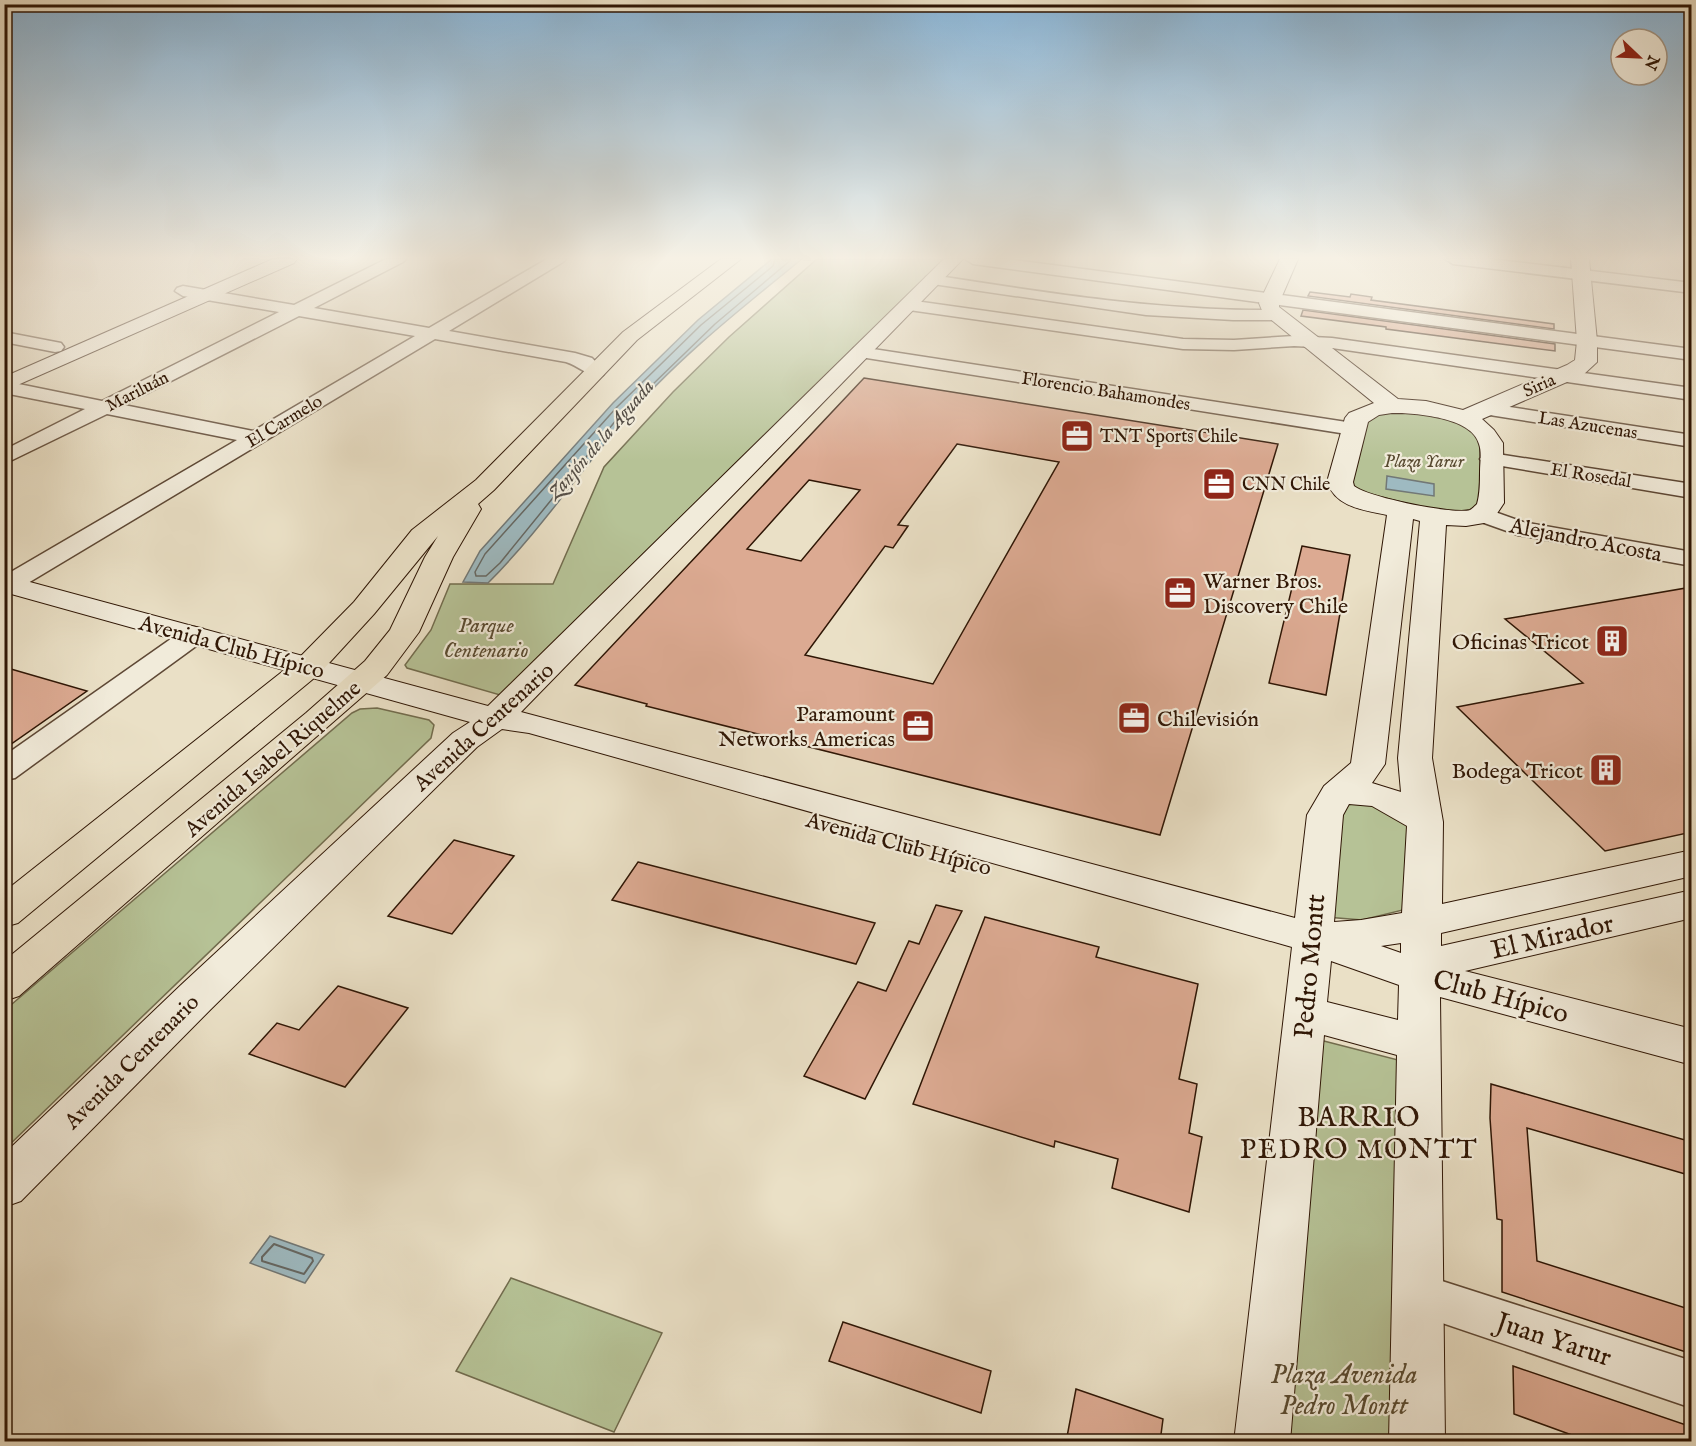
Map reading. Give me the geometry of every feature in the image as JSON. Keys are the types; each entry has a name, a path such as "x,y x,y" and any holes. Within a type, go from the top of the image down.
{"highway":[{"name":"Avenida Isabel Riquelme","path":"4,913 308,667 364,608 422,536 485,485 641,326"},
{"name":"Avenida Isabel Riquelme","path":"4,985 362,682 386,657 404,632 439,557 485,485"}],"street":[{"path":"4,386 102,334 102,330 105,332 119,326"},
{"name":"Mariluán","path":"4,458 264,326"},
{"path":"393,326 569,357 585,362 596,370"},
{"name":"El Carmelo","path":"6,584 443,326"},
{"name":"Avenida Centenario","path":"4,1186 196,997 457,747 517,698 886,326"},
{"path":"1055,326 1168,343 1217,345 1308,341 1692,394"},
{"path":"1293,326 1308,341 1392,406"},
{"path":"1453,326 1692,355"},
{"name":"Siria","path":"1474,414 1584,365 1587,341 1586,326"},
{"path":"4,369 76,338 102,334"},
{"path":"4,338 55,347"},
{"name":"Florencio Bahamondes","path":"860,352 1353,429"},
{"path":"4,386 256,438"},
{"path":"1392,406 1474,414 1491,443 1491,504 1481,514 1462,518 1401,509 1361,501 1341,488 1340,482 1353,429 1357,418 1362,414 1392,406"},
{"name":"Las Azucenas","path":"1474,414 1692,441"},
{"name":"El Rosedal","path":"1491,459 1692,491"},
{"name":"Pedro Montt","path":"1262,1442 1325,814 1327,806 1336,794 1365,770 1370,757 1401,509"},
{"path":"1417,1442 1419,975 1425,822 1415,758 1434,514"},
{"name":"Alejandro Acosta","path":"1481,514 1518,528 1692,558"},
{"name":"Avenida Club Hípico","path":"6,584 494,718 531,723 684,773 1311,946"},
{"path":"4,771 194,635"},
{"path":"1336,794 1358,793 1383,797 1410,809 1425,822"},
{"name":"El Mirador","path":"1311,946 1421,924 1692,863"},
{"name":"El Mirador","path":"1419,975 1446,960 1692,904"},
{"path":"1311,946 1419,975"},
{"path":"1493,949 1492,968 1510,998"},
{"name":"Club Hípico","path":"1419,975 1692,1047"},
{"path":"1304,1013 1419,1043"},
{"name":"Juan Yarur","path":"1417,1294 1692,1385"}],"green space":[{"name":"Parque Centenario","path":"741,326 876,326 500,695 407,668 405,665 431,630 450,584 553,584 604,467 673,392"},
{"name":"Plaza Yarur","path":"1412,410 1462,423 1480,440 1480,501 1476,509 1463,514 1445,513 1354,490 1350,481 1361,432 1372,415"},
{"path":"377,708 429,720 434,725 431,738 5,1149 5,1010 352,713 360,709"},
{"path":"1361,797 1410,823 1407,909 1362,920 1326,917 1337,805"},
{"name":"Plaza Avenida Pedro Montt","path":"1320,1040 1402,1061 1393,1441 1289,1442"},
{"path":"511,1278 662,1333 614,1432 456,1371"}],"water":[{"name":"Zanjón de la Aguada","path":"691,326 721,326 640,402 539,526 488,583 463,582 480,551 613,403"},
{"path":"1387,476 1434,484 1434,496 1386,489"},
{"path":"270,1236 324,1255 305,1283 250,1263"}],"building":[{"path":"1382,326 1425,326 1555,344 1555,351 1386,329"},
{"path":"1535,326 1554,326 1554,329"},
{"path":"864,378 1278,444 1160,835 646,706 647,704 575,685","holes":["957,444 1059,462 933,684 805,655 885,546 893,548 908,526 898,525","809,480 860,490 801,561 747,549"]},
{"path":"1302,546 1350,555 1326,695 1269,683"},
{"name":"Bodega Tricot","path":"1692,587 1692,832 1605,851 1457,707 1583,683 1505,619"},
{"path":"4,667 87,691 4,749"},
{"path":"454,840 514,856 452,934 388,916"},
{"path":"638,862 875,923 856,964 612,900"},
{"path":"936,905 962,911 865,1099 804,1076 858,982 886,991 909,941 919,944"},
{"path":"985,917 1099,947 1096,957 1198,984 1179,1079 1197,1084 1189,1133 1202,1137 1189,1212 1112,1188 1118,1159 1055,1141 1054,1147 913,1104"},
{"path":"338,986 408,1008 345,1087 249,1054 277,1023 299,1030"},
{"path":"1491,1084 1692,1142 1692,1176 1527,1128 1537,1261 1692,1310 1692,1354 1502,1292 1502,1220 1497,1219 1490,1118"},
{"path":"843,1322 991,1371 981,1413 829,1361"},
{"path":"1513,1366 1692,1427 1692,1442 1591,1442 1514,1414"},
{"path":"1076,1389 1163,1419 1160,1442 1066,1442"}],"place":[{"name":"TNT Sports Chile","path":"1077,436"},
{"name":"CNN Chile","path":"1219,484"},
{"name":"Warner Bros. Discovery Chile","path":"1180,593"},
{"name":"Oficinas Tricot","path":"1612,641"},
{"name":"Chilevisión","path":"1134,718"},
{"name":"Paramount Networks Americas","path":"918,726"},
{"name":"Bodega Tricot","path":"1606,770"}],"district":[{"name":"BARRIO PEDRO MONTT","path":"1359,1132"}]}
